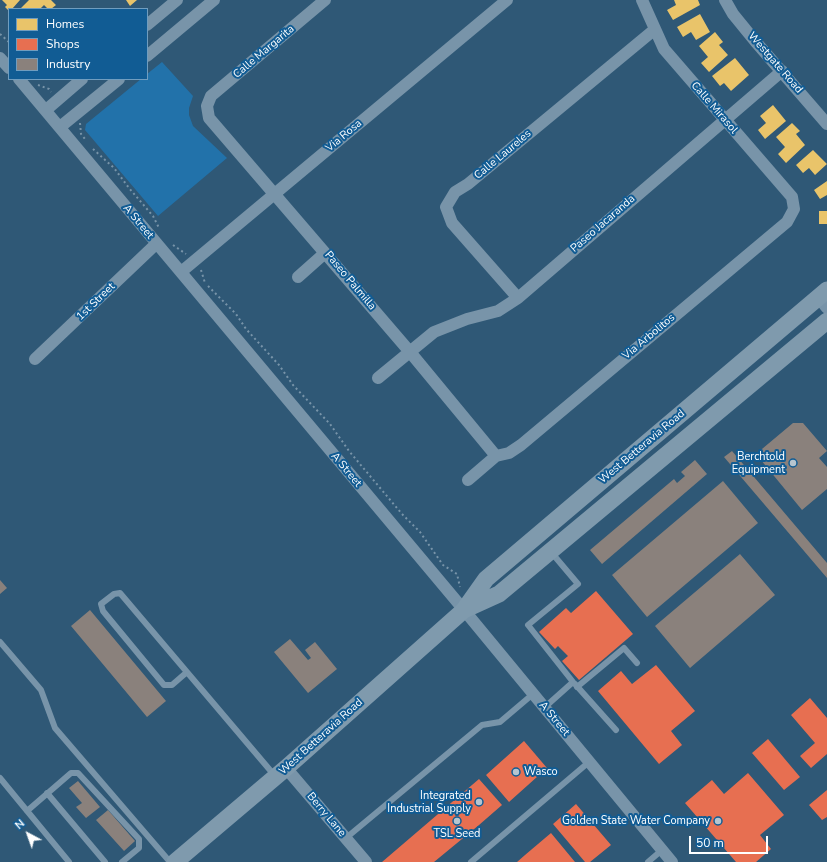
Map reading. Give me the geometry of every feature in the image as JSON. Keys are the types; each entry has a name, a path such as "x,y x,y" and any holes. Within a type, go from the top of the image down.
{"street":[{"path":"148,24 177,0"},
{"path":"148,55 214,0"},
{"name":"Calle Margarita","path":"207,106 212,96 326,0"},
{"name":"Via Rosa","path":"181,272 507,0"},
{"name":"Calle Mirasol","path":"642,0 654,30 664,49 792,197 794,209"},
{"name":"Westgate Road","path":"725,0 737,19 827,124"},
{"name":"Calle Laureles","path":"518,298 452,223 446,207 455,192 468,184 654,30"},
{"path":"0,58 8,67"},
{"name":"Paseo Jacaranda","path":"378,378 434,332 467,318 498,311 518,298 782,71"},
{"name":"A Street","path":"20,80 545,707 672,862"},
{"path":"46,110 81,80"},
{"path":"60,127 118,80"},
{"name":"Paseo Palmilla","path":"207,106 209,118 410,352 496,456"},
{"name":"Via Arbolitos","path":"468,480 496,456 509,452 521,445 787,222 794,209"},
{"name":"1st Street","path":"35,359 156,244"},
{"path":"298,277 325,252"},
{"name":"West Betteravia Road","path":"175,862 281,773 464,610 486,579 824,298"},
{"name":"West Betteravia Road","path":"464,610 499,594 827,321"},
{"name":"Berry Lane","path":"281,773 346,838 366,862"}],"lane":[{"path":"550,551 578,584 528,625 575,684 616,730"},
{"path":"187,672 172,684 164,685 103,611 101,604 114,594 120,593 187,672 281,773"},
{"path":"0,642 41,690 55,728 170,862"},
{"path":"545,707 624,648 638,663"},
{"path":"346,838 482,725 500,722 533,694"},
{"path":"471,862 589,762"},
{"path":"26,811 71,773 78,774 139,839 139,848 122,862"},
{"path":"0,778 69,862"},
{"path":"47,793 105,862"},
{"path":"648,862 662,850"}],"path":[{"path":"0,34 8,41"},
{"path":"35,80 38,84 49,88 57,100"},
{"path":"74,116 82,125 81,134 89,145 114,168 153,216 161,230"},
{"path":"169,240 174,246 182,249 203,272 205,282 236,314 246,329 279,365 297,390 330,424 348,450 402,514 420,532 443,565 457,574 460,589"}],"shaded area":[{"path":"162,62 193,96 189,108 189,115 193,126 227,158 158,216 85,130 86,124 140,80 148,80 148,73"}],"building: Homes":[{"path":"2,0 20,0 13,8 8,8 8,10 5,7 7,5"},
{"path":"29,0 51,0 56,5 52,8 47,8 44,5 41,8 21,8"},
{"path":"126,0 137,0 130,6"},
{"path":"674,0 698,0 700,5 673,20 667,10 676,5"},
{"path":"700,14 710,32 696,40 691,32 683,37 677,27"},
{"path":"715,32 723,42 719,45 728,55 709,72 701,63 708,57 699,46"},
{"path":"735,58 749,75 731,91 724,83 720,86 712,76"},
{"path":"773,105 786,121 765,139 758,130 766,123 760,116"},
{"path":"792,123 800,131 796,134 805,145 786,163 778,154 785,147 776,137"},
{"path":"813,150 827,164 815,175 809,168 803,173 796,165"},
{"path":"827,181 827,195 820,199 814,190"},
{"path":"819,211 827,211 827,224 819,224"}],"building: Shops":[{"path":"596,591 633,634 579,680 562,661 568,656 558,646 555,649 539,632 566,608 571,613"},
{"path":"656,665 695,711 671,731 682,745 659,764 598,691 621,671 632,684"},
{"path":"810,698 827,718 827,754 811,768 800,756 815,743 791,715"},
{"path":"768,739 800,777 784,790 752,753"},
{"name":"Wasco","path":"524,741 547,768 509,802 486,775"},
{"path":"748,773 784,815 760,835 771,849 756,862 736,862 685,803 712,780 724,794"},
{"path":"479,779 502,805 479,825 434,862 382,862"},
{"path":"827,790 827,817 822,820 809,805"},
{"path":"576,804 611,845 590,862 585,862 553,824"},
{"path":"551,833 575,862 517,862 525,855"}],"building: Industry":[{"name":"Berchtold Equipment","path":"793,423 803,423 827,451 819,458 827,467 827,489 802,510 756,454"},
{"path":"732,451 827,563 827,578 724,457"},
{"path":"695,460 707,474 602,564 590,550 674,479 677,483 685,476 681,472"},
{"path":"723,481 758,523 647,617 612,575"},
{"path":"740,554 775,595 690,668 655,626"},
{"path":"0,580 7,588 0,594"},
{"path":"90,610 166,701 147,717 71,626"},
{"path":"290,639 308,660 311,658 305,650 315,642 337,669 308,693 274,652"},
{"path":"78,781 100,807 86,818 76,807 82,803 69,788"},
{"path":"108,810 135,841 124,851 96,820"}],"place":[{"name":"Berchtold Equipment","path":"793,463"},
{"name":"Wasco","path":"516,772"},
{"name":"Integrated Industrial Supply","path":"479,802"},
{"name":"TSL Seed","path":"457,821"},
{"name":"Golden State Water Company","path":"718,821"}]}
